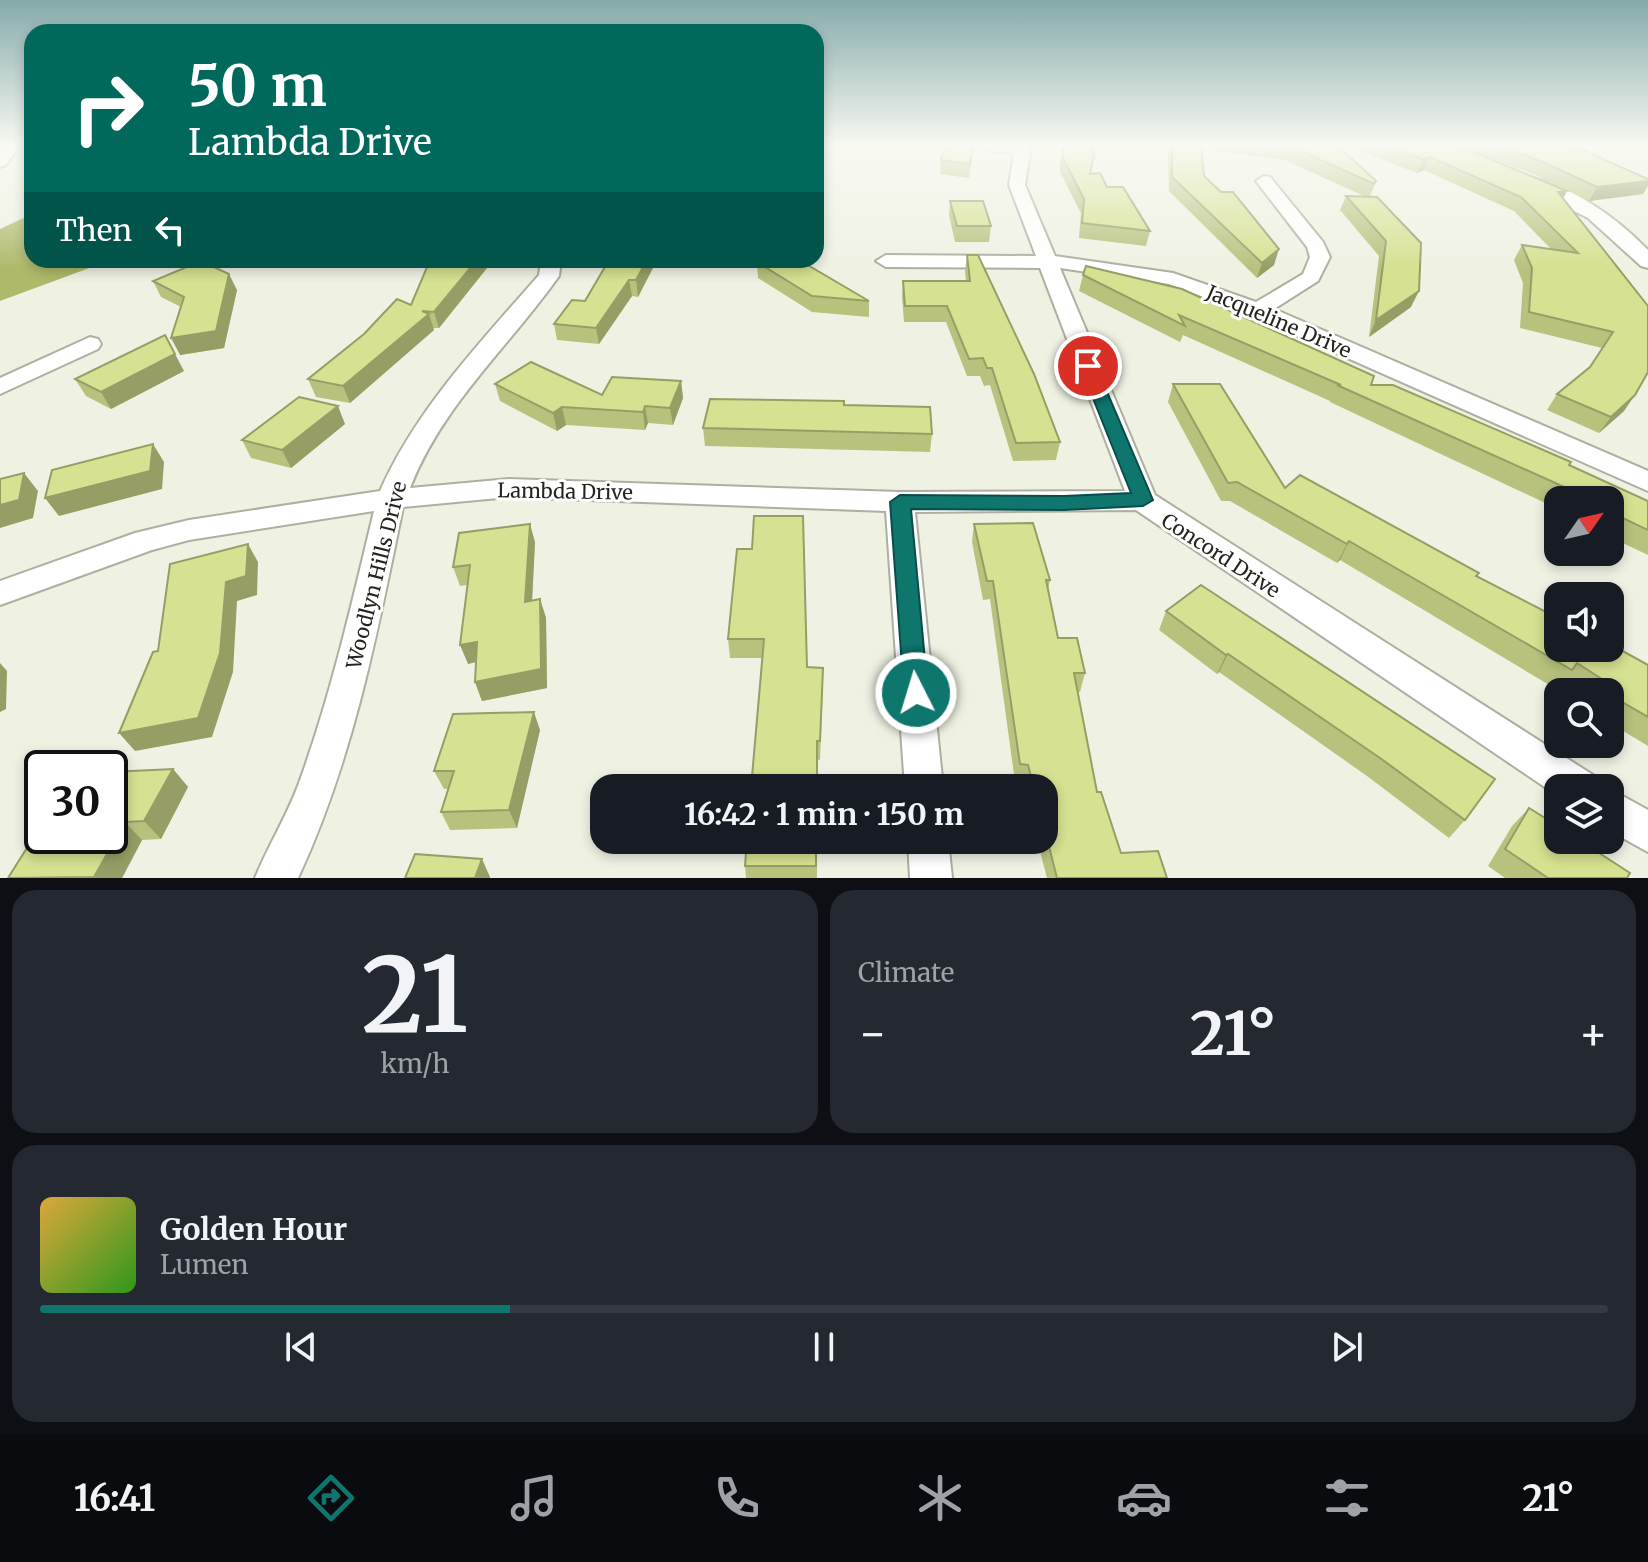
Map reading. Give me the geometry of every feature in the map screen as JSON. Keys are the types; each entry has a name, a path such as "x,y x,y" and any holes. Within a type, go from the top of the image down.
{"street":[{"name":"Concord Drive","path":"1018,187 1143,500 1156,512 1558,774"},
{"path":"1258,310 1311,277 1320,257 1316,246 1269,187"},
{"path":"1539,187 1596,213 1625,235 1648,262"},
{"name":"Jacqueline Drive","path":"886,261 1048,262 1142,272 1216,293 1648,482"},
{"name":"Woodlyn Hills Drive","path":"276,878 322,772 351,674 391,499 425,426 549,276 550,268"},
{"path":"0,387 90,344"},
{"name":"Lambda Drive","path":"0,593 145,541 189,530 391,499 509,488 900,502 1143,500"},
{"path":"900,502 923,774"},
{"path":"1624,817 1648,833"},
{"path":"929,854 931,878"}],"green space":[{"path":"24,218 24,268 89,268 0,301 0,229"}],"building":[{"path":"1078,187 1123,187 1150,231 1082,223 1084,199"},
{"path":"1182,187 1216,187 1221,192 1233,192 1279,249 1262,263"},
{"path":"1498,187 1557,187 1567,191 1558,192 1648,306 1648,372 1635,395 1611,417 1557,394 1590,367 1613,332 1529,312 1532,268 1522,245 1578,253 1521,197"},
{"path":"1346,196 1377,197 1421,243 1419,291 1376,320 1386,241"},
{"path":"950,201 983,201 991,226 957,226"},
{"path":"967,255 978,255 1034,374 1060,442 1016,443 992,368 987,368 983,358 969,359 947,306 905,306 903,281 970,281"},
{"path":"1086,266 1182,289 1374,376 1371,385 1393,385 1571,462 1569,465 1615,486 1562,486 1179,315 1185,326 1083,275"},
{"path":"184,268 216,268 229,274 216,331 171,338 184,297 153,281"},
{"path":"427,268 470,268 434,312 422,311 429,314 343,386 308,379 364,334 397,299 411,305"},
{"path":"604,268 643,268 636,280 629,280 596,328 554,324 572,300 585,301"},
{"path":"767,268 813,268 869,301 812,296"},
{"path":"165,335 175,354 101,392 75,379"},
{"path":"531,362 602,395 612,377 681,381 670,408 645,406 643,412 562,407 553,413 495,384"},
{"path":"1173,384 1220,384 1285,488 1300,475 1479,573 1476,576 1544,611 1544,654 1349,541 1347,544 1237,482 1228,483"},
{"path":"299,397 338,406 282,450 242,440"},
{"path":"710,399 844,401 844,405 930,407 932,434 703,428"},
{"path":"153,444 150,471 45,498 52,470"},
{"path":"24,473 19,500 0,505 0,479"},
{"path":"1624,490 1648,501 1648,530 1624,519"},
{"path":"754,516 803,516 807,667 823,668 817,774 752,774 764,639 728,639 737,549 752,549"},
{"path":"1033,523 1050,580 1046,580 1058,638 1077,638 1085,673 1074,673 1097,792 1101,792 1121,853 1158,851 1167,878 1057,878 1051,854 1058,854 1058,774 1030,774 1028,765 1020,764 993,581 987,581 974,524"},
{"path":"530,524 525,602 540,599 541,669 475,682 477,642 460,645 470,565 453,567 459,533"},
{"path":"248,544 246,576 226,582 220,653 198,718 119,733 153,652 158,651 170,564"},
{"path":"1201,585 1495,779 1465,820 1166,611"},
{"path":"1624,652 1648,665 1648,717 1624,703 1624,678 1600,678 1577,663 1572,670 1558,662 1624,662"},
{"path":"534,712 509,810 441,812 454,771 434,771 453,714"},
{"path":"173,769 144,821 128,822 128,771"},
{"path":"1529,808 1544,817 1544,854 1601,854 1630,873 1627,878 1548,878 1505,849"},
{"path":"24,853 107,854 94,877 8,878"},
{"path":"415,854 482,859 475,878 405,878"},
{"path":"746,854 816,854 816,866 745,866"}],"route":[{"path":"916,693 900,502 1143,500 1088,366"}]}
